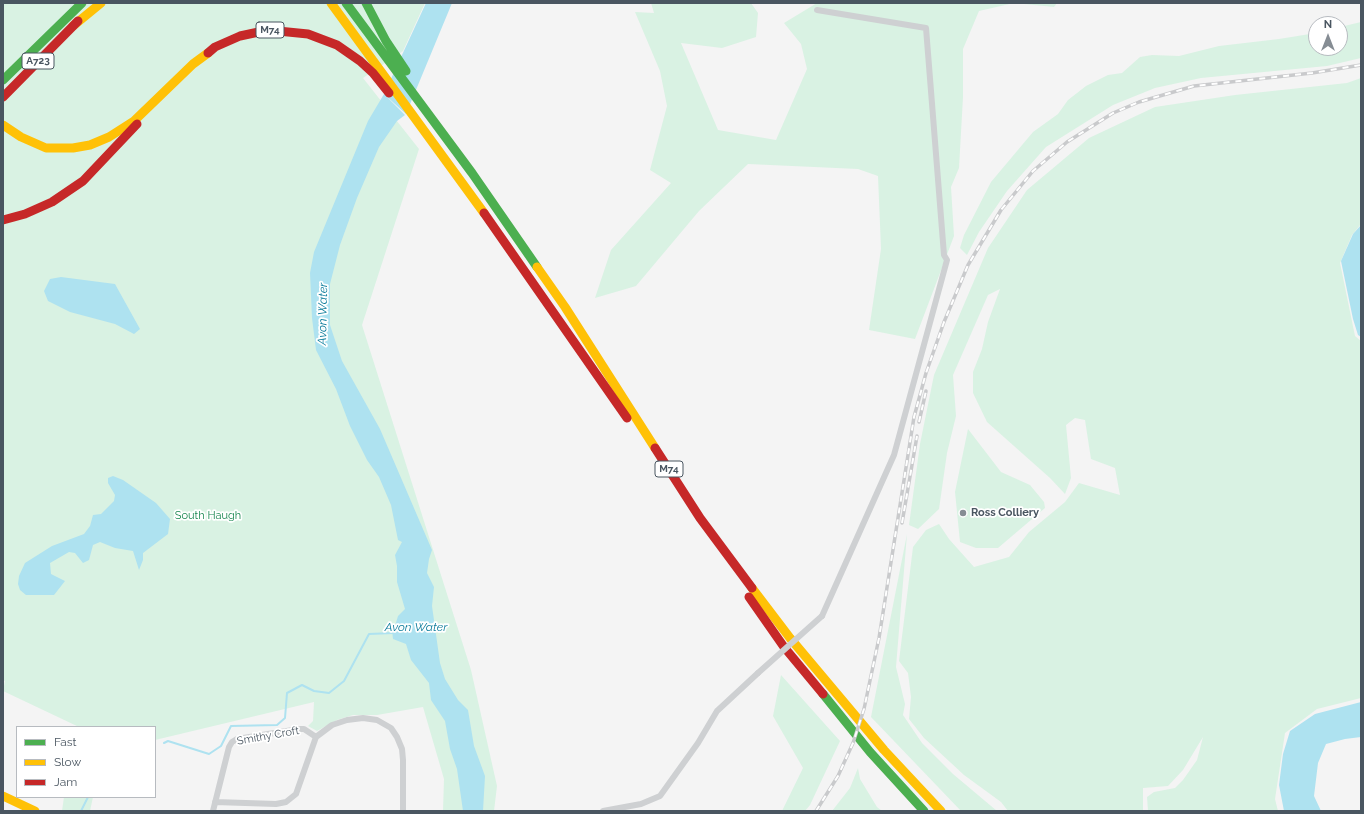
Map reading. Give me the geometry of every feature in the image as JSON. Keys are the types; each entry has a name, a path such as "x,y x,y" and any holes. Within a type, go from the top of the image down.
{"main road":[{"name":"A723","path":"3,80 82,3"},
{"name":"A723","path":"3,97 96,3"},
{"path":"73,26 101,3"},
{"name":"M74","path":"331,3 376,63 416,122 493,225 784,647 870,752 924,811"},
{"name":"M74","path":"346,3 424,102"},
{"name":"M74","path":"366,3 386,40 424,102 565,307 700,518 790,638 884,750 941,811"},
{"name":"M74","path":"3,124 21,137 46,148 72,148 90,145 109,137 134,121 193,64 215,47 240,36 268,30 296,31 322,38 348,52 373,73 416,122"},
{"name":"M74","path":"3,220 25,214 52,202 83,181 109,155 173,84"},
{"path":"3,796 21,808 35,811"}],"street":[{"path":"603,811 640,804 660,796 698,743 717,711 822,616 894,455 947,260 944,256 926,28 817,10"},
{"name":"Smithy Croft","path":"215,802 276,804 286,802 296,794 316,737 332,725 347,720 363,718 377,720 391,728 402,749 403,811"},
{"name":"Smithy Croft","path":"213,811 232,742 237,739 299,729 304,729 316,737"}],"green space":[{"name":"South Haugh","path":"3,3 425,3 403,51 363,78 419,149 362,325 471,670 497,786 494,811 443,811 444,779 423,707 377,715 353,715 337,720 317,731 308,726 313,721 314,702 156,740 156,726 77,726 3,691 5,681 3,680"},
{"path":"651,3 751,3 758,13 756,37 722,48 681,43 718,130 776,140 807,69 801,44 784,23 817,3 1014,3 979,11 963,49 963,97 959,168 951,187 954,236 915,339 869,330 881,249 878,176 858,169 748,164 699,211 636,286 595,298 611,250 671,183 650,170 667,106 660,71 635,12 654,13"},
{"path":"1014,3 1057,3 1054,7"},
{"path":"1361,22 1361,58 1327,66 1201,78 1155,88 1113,105 1046,147 1007,191 979,232 967,255 960,248 964,235 991,182 1033,132 1058,114 1068,100 1086,86 1108,75 1122,73 1140,57 1152,55 1179,56 1219,46 1308,34 1308,56 1348,56 1348,25"},
{"path":"1361,78 1361,224 1352,235 1340,263 1355,336 1361,341 1361,698 1317,709 1285,733 1275,799 1278,811 1148,811 1147,797 1154,792 1175,788 1183,780 1197,760 1203,737 1183,770 1168,786 1143,788 1143,811 1008,811 1001,802 964,775 924,738 909,719 911,697 908,673 899,661 913,547 926,530 939,524 949,539 974,567 1009,557 1029,532 1065,502 1079,483 1120,495 1115,468 1091,459 1085,420 1075,418 1066,425 1071,478 1065,494 1050,478 987,422 973,393 973,372 982,349 988,322 1000,289 988,295 953,375 956,416 947,453 939,509 918,529 909,525 920,444 934,375 988,248 1027,190 1089,138 1155,107 1235,95 1347,83"},
{"path":"968,429 1001,472 1030,485 1044,502 1045,508 998,548 976,548 960,542 955,492"},
{"path":"907,534 896,667 905,704 903,715 922,743 953,774 997,811 961,811 871,717"},
{"path":"781,675 840,741 810,805 805,811 782,811 803,768 773,716"},
{"path":"858,768 860,779 877,807 882,811 832,811 850,788"},
{"path":"64,798 93,798 90,811 62,811"}],"water":[{"path":"426,3 452,3 406,114 384,94"},
{"name":"Avon Water","path":"384,94 405,115 397,121 379,147 357,198 340,245 330,284 330,325 342,361 380,429 432,550 427,573 434,587 432,606 440,663 445,679 458,700 468,710 474,746 485,776 483,811 463,811 457,769 450,749 445,721 431,700 429,683 411,660 406,644 393,639 392,630 398,616 405,609 397,582 395,555 402,542 398,540 391,505 379,477 367,460 350,426 336,389 316,350 312,318 310,273 314,252 368,121"},
{"path":"1361,225 1361,337 1358,335 1353,319 1341,261 1353,234"},
{"path":"61,277 115,284 140,329 134,334 115,324 70,312 48,301 44,291 50,279"},
{"path":"113,476 123,480 156,503 170,519 168,534 143,553 143,560 139,570 133,551 115,548 100,542 93,545 89,560 83,563 75,553 69,552 50,563 51,574 65,581 54,595 26,595 20,590 18,584 19,576 25,563 52,546 84,534 90,526 93,515 101,514 114,501 115,495 108,483 108,478"},
{"path":"1361,702 1361,737 1326,744 1318,763 1314,796 1321,811 1284,811 1279,785 1283,754 1290,731 1315,714"}],"waterway":[{"path":"164,743 168,741 209,754 221,746 231,726 277,725 285,718 287,693 302,685 314,691 329,693 344,681 369,634 393,633"},
{"path":"81,811 88,798"}],"railway":[{"path":"816,811 838,776 853,743 864,709 879,638 914,417 926,373 944,322 968,265 1001,210 1033,171 1067,142 1113,113 1139,102 1194,86 1312,73 1361,65"},
{"path":"919,422 926,391"},
{"path":"902,523 917,436"}],"traffic: fast":[{"path":"3,80 82,3"},
{"path":"346,3 472,173 537,267"},
{"path":"366,3 386,41 406,71"},
{"path":"823,694 870,752 924,811"}],"traffic: slow":[{"path":"73,26 101,3"},
{"path":"331,3 484,213"},
{"path":"3,125 21,137 46,148 73,148 90,145 109,137 134,121 193,64 208,53"},
{"path":"537,267 565,307 655,448"},
{"path":"752,588 790,638 884,750 941,811"},
{"path":"3,796 35,811"}],"traffic: jam":[{"path":"3,97 78,21"},
{"path":"208,53 215,47 240,36 268,30 308,34 337,45 360,61 373,73 389,93"},
{"path":"3,220 25,214 52,202 83,181 137,124"},
{"path":"484,213 627,418"},
{"path":"655,448 700,518 752,588"},
{"path":"749,597 784,647 823,694"}],"place":[{"name":"Ross Colliery","path":"963,513"}]}
